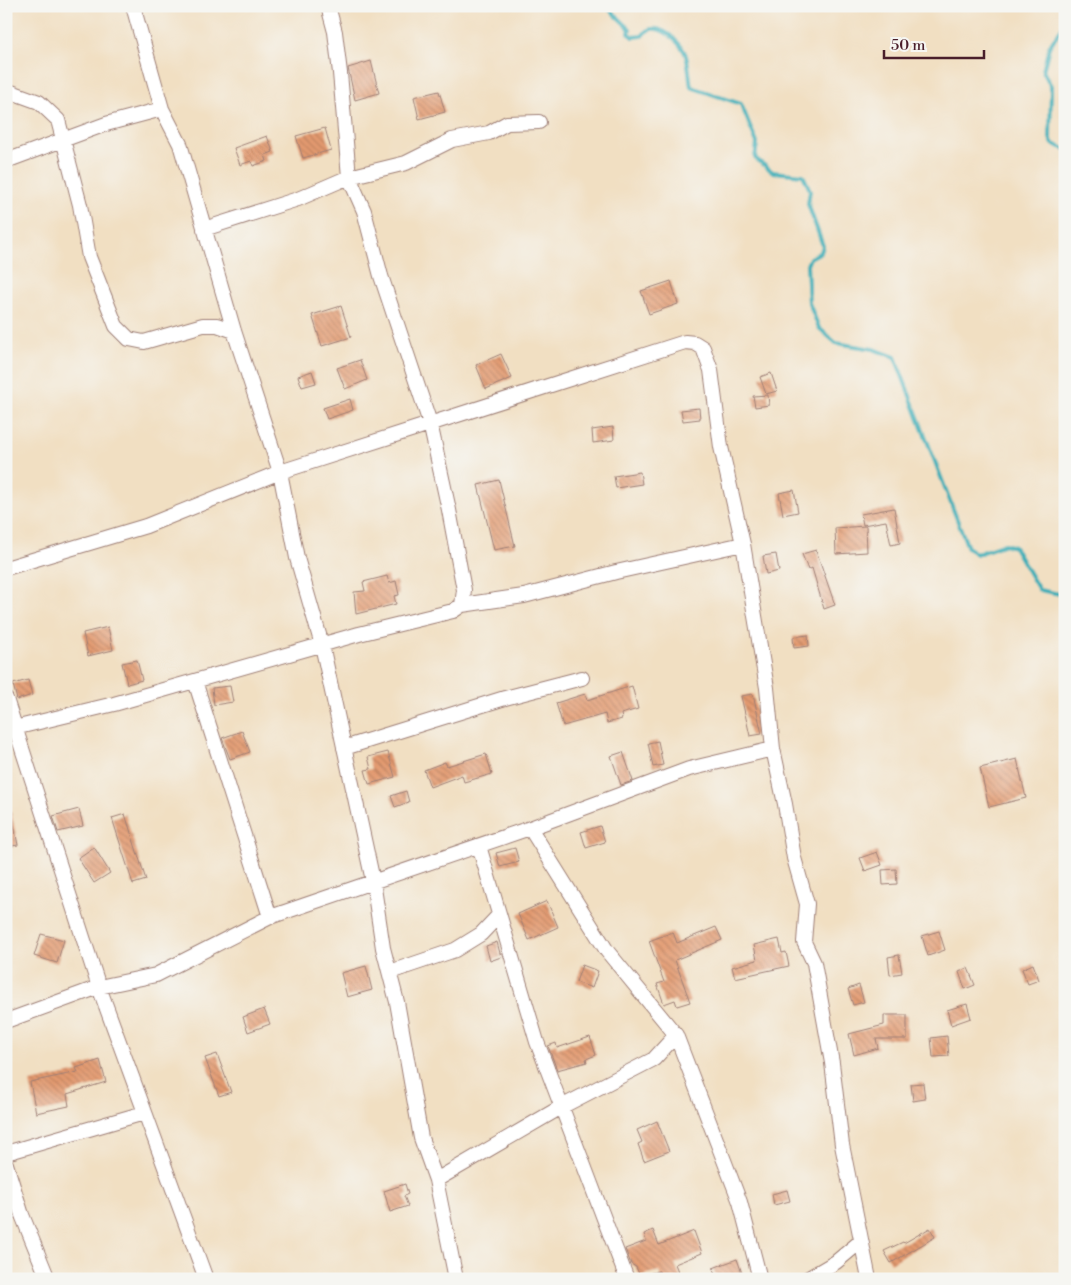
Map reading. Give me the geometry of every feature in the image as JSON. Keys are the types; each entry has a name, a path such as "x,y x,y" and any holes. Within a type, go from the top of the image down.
{"street":[{"path":"133,6 162,109 180,144 234,331 280,472 297,558 322,645 373,881 383,948 390,972 421,1138 436,1180 456,1279"},
{"path":"328,6 340,73 350,176 364,211 380,276 430,423 464,590 462,605"},
{"path":"6,90 39,102 58,120 80,205 89,257 116,326 129,339 144,342 203,325 218,325 234,331"},
{"path":"6,161 106,124 162,109"},
{"path":"204,229 298,198 350,176 406,163 452,140 489,132 507,123 539,122"},
{"path":"6,568 146,526 280,472 685,342 695,343 703,348 711,370 720,447 743,544 767,688 773,749 794,858 807,904 804,942 814,963 832,1063 842,1145 856,1202 861,1241 869,1279"},
{"path":"11,728 114,704 195,682 322,645 453,610 462,605 524,596 616,572 743,544"},
{"path":"344,748 505,698 582,678"},
{"path":"195,682 270,917"},
{"path":"6,698 11,728 99,987 206,1279"},
{"path":"6,1020 99,987 156,974 270,917 530,828 689,769 773,749"},
{"path":"530,828 607,950 676,1035 740,1202 760,1279"},
{"path":"479,846 537,1042 564,1106 627,1279"},
{"path":"390,972 455,950 481,934 499,915"},
{"path":"436,1180 564,1106 654,1059 676,1035"},
{"path":"6,1153 144,1114"},
{"path":"6,1164 22,1216 48,1279"},
{"path":"807,1279 836,1262 861,1241"}],"building":[{"path":"371,61 379,93 355,100 348,68"},
{"path":"439,91 445,112 419,119 414,97"},
{"path":"325,128 331,150 303,158 296,136"},
{"path":"267,136 273,152 265,155 267,161 253,166 251,161 240,165 234,148"},
{"path":"671,281 678,304 649,314 641,291"},
{"path":"341,306 351,337 322,346 312,315"},
{"path":"501,354 512,378 486,389 476,365"},
{"path":"360,360 367,380 345,389 337,368"},
{"path":"312,371 316,383 302,387 298,376"},
{"path":"771,373 777,391 766,394 760,377"},
{"path":"768,395 769,405 755,407 753,396"},
{"path":"350,399 353,410 327,419 323,408"},
{"path":"699,408 700,419 683,421 681,410"},
{"path":"613,427 614,440 593,443 592,430"},
{"path":"640,472 642,484 616,488 614,476"},
{"path":"499,480 515,546 494,550 478,485"},
{"path":"794,490 798,512 783,515 779,493"},
{"path":"894,508 900,543 891,545 886,521 863,525 861,514"},
{"path":"866,526 867,552 836,554 835,528"},
{"path":"816,550 835,605 824,609 812,568 808,570 802,554"},
{"path":"776,554 779,571 766,574 763,556"},
{"path":"387,576 389,583 396,581 399,595 394,596 396,604 356,614 354,592 365,591 363,582"},
{"path":"108,627 113,650 88,656 83,633"},
{"path":"808,635 809,646 794,648 793,637"},
{"path":"137,660 142,680 127,684 122,663"},
{"path":"28,680 32,695 17,700 13,684"},
{"path":"230,686 233,702 214,705 212,688"},
{"path":"632,686 638,709 621,714 622,719 607,723 605,714 563,726 556,703 585,694 587,700"},
{"path":"753,694 762,734 750,736 741,696"},
{"path":"242,731 250,752 230,759 222,738"},
{"path":"658,741 663,765 653,767 648,743"},
{"path":"388,752 395,777 369,784 365,770 371,769 368,757"},
{"path":"623,752 633,781 621,785 611,756"},
{"path":"486,754 492,774 464,782 462,775 430,787 424,770 445,762 447,766"},
{"path":"1017,759 1026,798 989,807 980,768"},
{"path":"406,791 409,802 395,807 391,796"},
{"path":"79,809 83,826 58,832 53,816"},
{"path":"11,811 18,845 6,847 6,812"},
{"path":"125,814 146,880 133,884 112,818"},
{"path":"600,826 605,842 586,848 581,832"},
{"path":"94,847 110,873 94,883 78,858"},
{"path":"515,848 519,862 500,867 496,853"},
{"path":"877,852 882,865 865,871 860,858"},
{"path":"896,869 897,884 883,885 882,870"},
{"path":"547,901 558,927 529,940 518,914"},
{"path":"716,927 722,940 675,960 690,1002 677,1006 675,1000 664,1004 657,984 664,982 649,941 673,932 677,943"},
{"path":"939,931 945,950 928,956 922,936"},
{"path":"41,934 64,940 57,963 34,956"},
{"path":"779,939 782,953 786,952 789,966 735,978 732,967 757,960 754,945"},
{"path":"497,942 501,957 490,961 486,946"},
{"path":"899,955 902,973 890,975 888,957"},
{"path":"1033,964 1039,980 1028,984 1022,969"},
{"path":"582,965 598,971 592,988 576,982"},
{"path":"366,966 372,990 347,997 341,973"},
{"path":"968,968 975,985 965,989 959,972"},
{"path":"859,985 864,1002 853,1005 848,989"},
{"path":"967,1004 971,1018 951,1025 947,1010"},
{"path":"264,1009 270,1024 248,1032 243,1017"},
{"path":"884,1015 907,1015 907,1039 876,1039 878,1048 854,1055 849,1034 884,1025"},
{"path":"947,1036 949,1056 933,1057 931,1038"},
{"path":"590,1037 596,1055 586,1059 587,1062 557,1070 548,1046 556,1043 557,1048"},
{"path":"217,1054 231,1092 219,1096 205,1058"},
{"path":"100,1060 106,1082 67,1094 69,1106 36,1113 30,1082 78,1072 76,1068"},
{"path":"923,1083 925,1099 913,1101 911,1084"},
{"path":"657,1121 669,1151 644,1161 638,1144 642,1142 637,1130"},
{"path":"405,1184 408,1194 404,1196 408,1206 390,1212 384,1191"},
{"path":"787,1190 790,1201 774,1205 772,1194"},
{"path":"930,1228 935,1237 891,1263 884,1251 904,1243"},
{"path":"653,1230 659,1245 694,1231 702,1253 675,1264 681,1279 661,1279 659,1271 640,1276 636,1267 631,1264 625,1249 646,1241 644,1234"},
{"path":"737,1259 744,1279 716,1279 713,1268"}],"waterway":[{"path":"606,6 630,29 629,33 633,37 642,36 652,29 658,29 676,41 686,55 691,87 741,104 757,143 755,158 773,172 803,175 810,190 808,204 823,246 821,252 810,258 807,265 809,303 819,328 836,343 873,349 895,357 968,548 977,554 1005,544 1014,547 1039,590 1065,595"},
{"path":"1065,23 1049,47 1043,71 1051,86 1050,138 1053,144 1065,149"}]}
